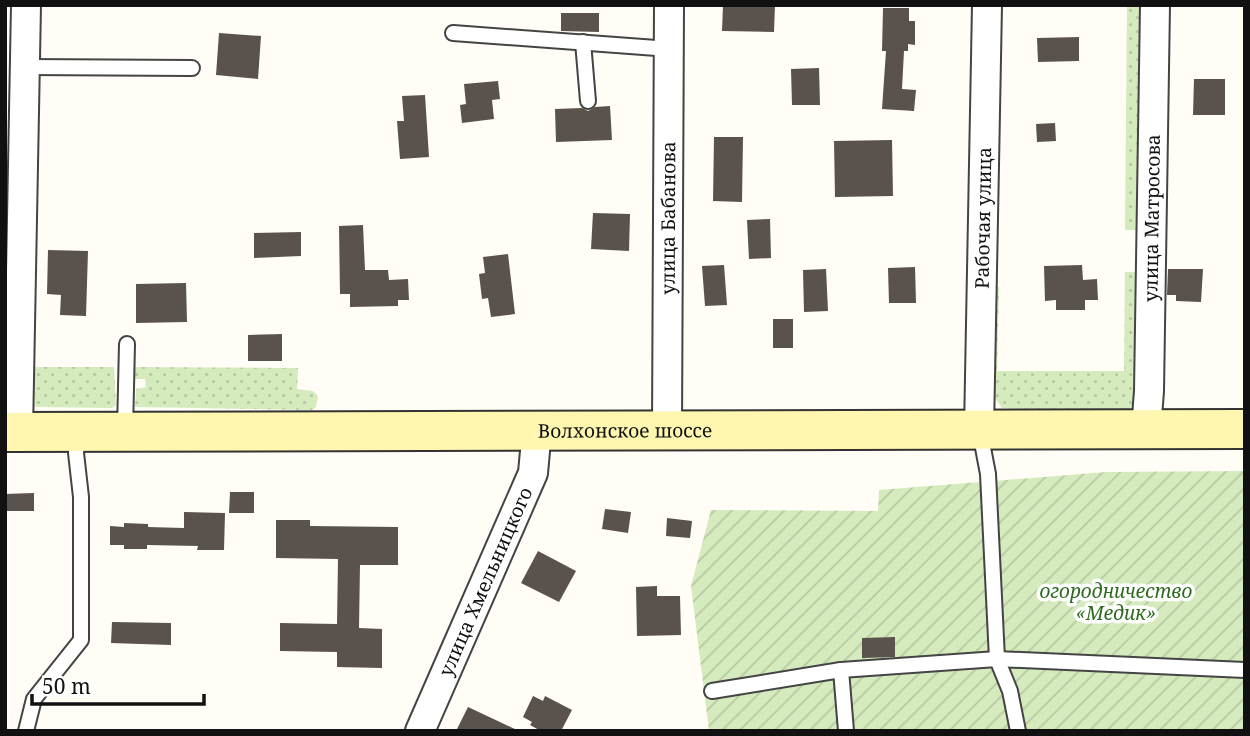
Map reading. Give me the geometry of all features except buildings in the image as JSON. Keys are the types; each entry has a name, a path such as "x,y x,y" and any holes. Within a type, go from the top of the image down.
{"main road":[{"name":"Волхонское шоссе","path":"11,432 78,431 125,412 537,429 1245,429"}],"street":[{"path":"11,432 13,238 26,67 26,5"},
{"name":"улица Бабанова","path":"667,430 669,5"},
{"name":"Рабочая улица","path":"979,430 987,5"},
{"name":"улица Матросова","path":"1146,430 1155,5"},
{"name":"улица Хмельницкого","path":"420,731 533,473 537,429"}],"lane":[{"path":"453,33 670,49"},
{"path":"583,41 588,101"},
{"path":"26,67 192,68"},
{"path":"125,412 127,344"},
{"path":"979,430 988,474 997,659 1010,691 1018,731"},
{"path":"26,731 34,699 81,640 81,497 76,453 78,431"},
{"path":"712,691 841,670 997,659 1245,670"},
{"path":"841,670 846,731"}],"green space":[{"path":"1127,5 1146,5 1144,230 1125,230"},
{"path":"1125,272 1142,272 1135,404 1125,413 1002,408 990,391 991,287 999,287 997,371 1124,371"},
{"path":"28,367 114,367 116,405 112,408 34,407 28,399"},
{"path":"133,367 298,368 297,389 313,391 318,396 316,407 311,410 135,407 136,389 146,387 145,379 134,379"},
{"name":"огородничество «Медик»","path":"1245,471 1245,731 709,731 691,586 711,510 878,511 879,490 1106,472"}]}
